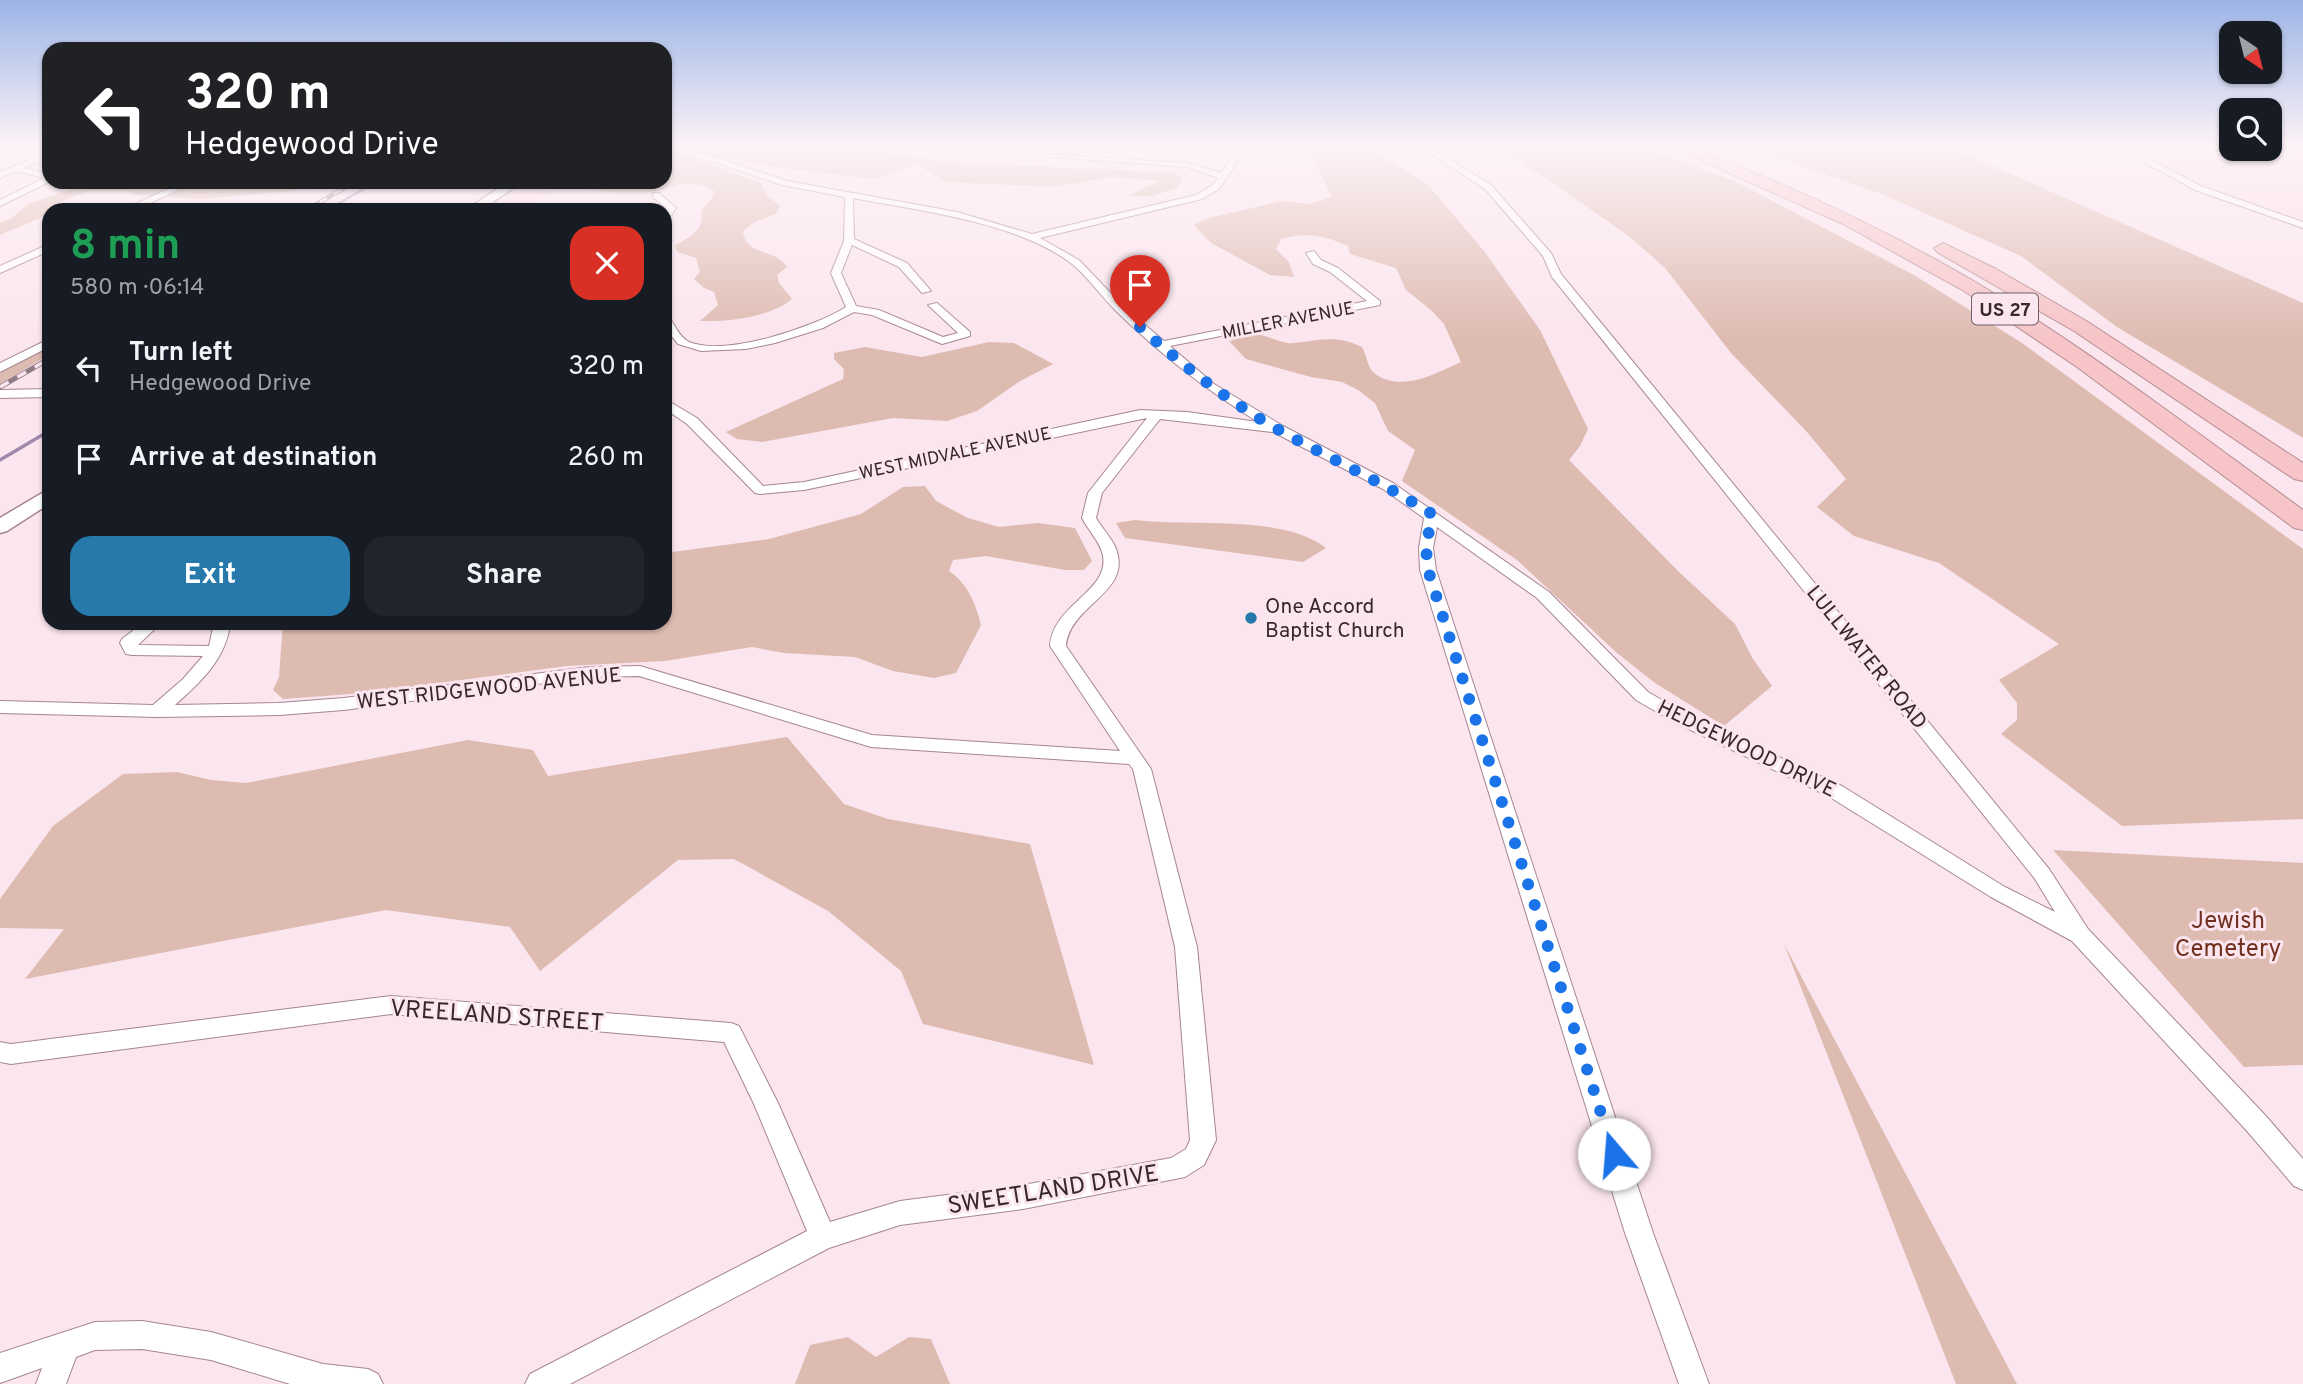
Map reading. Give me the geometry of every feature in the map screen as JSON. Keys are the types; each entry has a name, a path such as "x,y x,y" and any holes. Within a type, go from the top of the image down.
{"highway":[{"name":"US 27","path":"1827,212 1963,283 2082,361 2303,522"},
{"path":"1866,212 1905,229"},
{"name":"US 27","path":"1927,240 2024,292 2104,340 2303,474"}],"main road":[{"path":"0,527 42,500"}],"street":[{"path":"849,212 849,241 835,273 852,308"},
{"name":"HEDGEWOOD DRIVE","path":"939,212 1032,237 1075,262 1160,345 1210,387 1278,429 1388,486 1432,514 1542,595 1642,696 1682,719 1835,791 1998,892 2080,934"},
{"path":"1032,237 1138,212"},
{"name":"LULLWATER ROAD","path":"1510,212 1548,255 1556,275 2042,874 2080,934 2303,1178"},
{"path":"2265,212 2303,225"},
{"path":"849,241 870,248 903,265 926,291"},
{"path":"0,270 42,250"},
{"name":"MILLER AVENUE","path":"1160,345 1376,303 1334,270 1317,262 1311,253"},
{"path":"0,263 16,263"},
{"path":"672,329 681,342 713,349 792,334 841,317 852,308 875,312 942,341 966,334 933,305"},
{"path":"0,368 42,346"},
{"path":"2,395 42,393"},
{"name":"WEST MIDVALE AVENUE","path":"672,408 692,421 760,490 804,486 1140,414 1278,429"},
{"name":"SWEETLAND DRIVE","path":"540,1384 823,1237 900,1213 1023,1197 1176,1169 1195,1157 1203,1140 1186,947 1142,769 1058,646 1057,638 1065,621 1095,593 1111,573 1111,553 1098,537 1089,518 1095,492 1157,414"},
{"path":"1432,514 1426,548 1428,570 1639,1233 1694,1384"},
{"path":"144,630 128,643 132,649 214,651"},
{"path":"157,711 196,678 214,651 220,630"},
{"name":"WEST RIDGEWOOD AVENUE","path":"0,707 157,711 279,709 344,704 590,672 640,671 871,741 1135,758"},
{"name":"VREELAND STREET","path":"0,1052 12,1054 391,1005 731,1033 766,1103 823,1237"},
{"path":"0,1368 95,1336 142,1335 211,1346 323,1379 369,1384"},
{"path":"51,1384 65,1346"}],"shaded area":[{"path":"2277,212 2303,212 2303,220"}],"green space":[{"path":"19,212 42,212 42,217 0,235 0,223"},
{"path":"701,212 777,212 743,231 750,245 776,257 787,267 777,275 779,283 792,299 761,314 723,321 700,321 718,305 714,292 694,279 700,272 696,258 677,252 675,245 699,228"},
{"path":"1236,212 1451,212 1484,251 1540,330 1588,429 1569,460 1678,571 1735,624 1753,659 1772,686 1724,726 1655,683 1617,653 1517,560 1402,481 1415,450 1388,431 1375,403 1342,382 1311,377 1246,359 1229,341 1252,334 1289,343 1327,339 1348,341 1362,347 1373,372 1394,381 1417,380 1461,362 1444,324 1406,290 1396,268 1350,254 1348,246 1331,239 1299,236 1281,239 1276,249 1289,262 1294,277 1270,275 1211,243 1194,225 1209,218"},
{"path":"1594,212 1793,212 1914,275 2022,343 2303,549 2303,819 2122,826 2001,734 2017,720 2017,703 1999,680 2059,644 1939,563 1854,536 1817,507 1846,479 1807,432 1731,353 1665,268 1630,237"},
{"path":"1921,212 2096,212 2303,303 2303,438 2117,327 2021,256"},
{"path":"989,342 1014,343 1053,364 1020,381 977,411 947,421 893,418 762,442 737,439 726,432 843,379 844,369 834,359 834,353 865,347 922,357"},
{"path":"42,350 42,359 0,384 0,373"},
{"path":"925,486 936,501 968,518 999,527 1038,523 1075,528 1092,561 1084,570 1065,570 986,556 953,560 949,571 970,594 981,625 956,673 934,678 893,671 855,657 784,653 752,647 665,661 567,666 364,693 283,699 273,690 279,677 282,630 672,630 672,552 769,539 861,514 903,487"},
{"path":"1135,520 1261,526 1308,537 1326,548 1303,562 1125,538 1116,523"},
{"path":"787,737 844,804 888,819 1030,844 1094,1065 923,1024 901,971 828,911 734,859 678,860 540,971 510,927 386,910 25,979 64,929 0,928 0,899 53,826 123,774 177,772 211,780 246,783 468,740 533,750 548,776"},
{"name":"Jewish Cemetery","path":"2053,850 2303,863 2303,1065 2244,1067"},
{"path":"1784,944 2017,1384 1956,1384"},
{"path":"848,1337 876,1357 909,1337 931,1339 950,1384 795,1384 810,1345"}],"waterway":[{"path":"0,460 42,435"}],"railway":[{"path":"0,387 42,363"}],"place":[{"name":"One Accord Baptist Church","path":"1251,618"}],"route":[{"path":"1140,327 1210,387 1278,429 1388,486 1432,514 1426,548 1428,570 1614,1154"}]}
